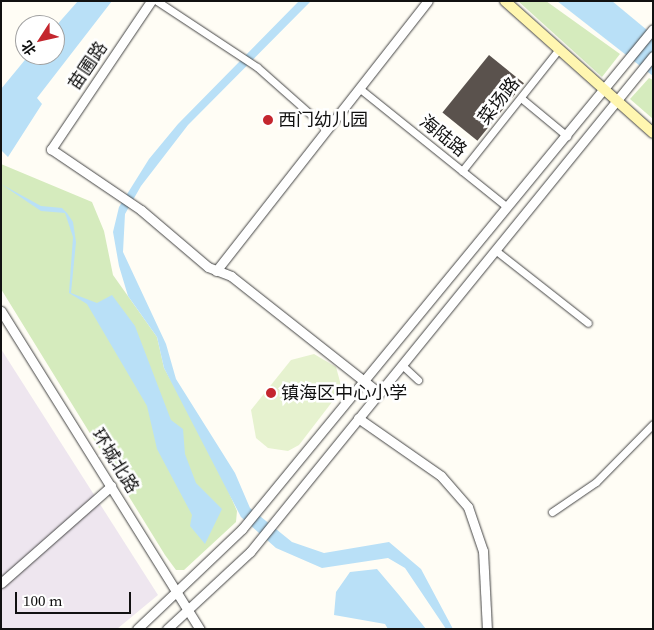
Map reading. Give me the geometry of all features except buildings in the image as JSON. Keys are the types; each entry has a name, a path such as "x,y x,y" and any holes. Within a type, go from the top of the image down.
{"main road":[{"path":"505,1 653,133"}],"street":[{"name":"苗圃路","path":"151,1 51,149 141,210 216,271"},
{"path":"158,1 240,58 257,67 327,129"},
{"path":"378,393 231,276 216,271 428,1"},
{"path":"136,629 178,593 242,529 366,383 507,207 653,30"},
{"name":"菜场路","path":"462,171 559,49"},
{"path":"167,629 250,552 653,56"},
{"name":"海陆路","path":"359,88 507,207"},
{"path":"521,98 567,136"},
{"path":"495,250 588,323"},
{"name":"环城北路","path":"1,311 200,629"},
{"path":"402,365 418,380"},
{"path":"358,418 441,476 468,507 483,551 487,629"},
{"path":"552,512 596,482 653,424"},
{"path":"1,584 111,486"}],"shaded area":[{"path":"1,349 158,595 117,629 1,629"}],"green space":[{"path":"518,1 546,1 620,54 602,77"},
{"path":"649,78 653,80 653,119 630,99"},
{"path":"1,164 92,202 104,231 113,275 157,337 164,368 214,458 237,511 236,522 184,570 176,570 165,555 1,289"},
{"path":"314,354 336,367 342,389 299,445 288,451 268,448 256,438 251,410 291,360"}],"water":[{"path":"78,1 112,1 65,62 65,16"},
{"path":"299,1 311,1 188,125 141,186 125,214 123,252 166,344 176,379 235,473 250,508 292,542 324,553 389,542 421,569 453,629 446,629 405,568 388,558 322,568 276,548 241,517 164,368 157,337 128,296 119,266 113,232 119,207 149,159 178,124"},
{"path":"557,1 612,1 653,35 653,76"},
{"path":"21,65 63,65 37,98 42,104 8,157 1,150 1,89"},
{"path":"1,184 41,206 62,208 67,213 73,222 76,242 71,293 97,303 112,295 135,326 171,420 183,429 185,454 196,483 222,509 205,544 190,526 192,515 157,449 147,406 87,304 69,293 73,237 65,213 41,211"},
{"path":"377,569 426,629 388,629 385,624 334,615 336,592 350,572"}],"place":[{"name":"西门幼儿园","path":"268,120"},
{"name":"镇海区中心小学","path":"271,393"}]}
